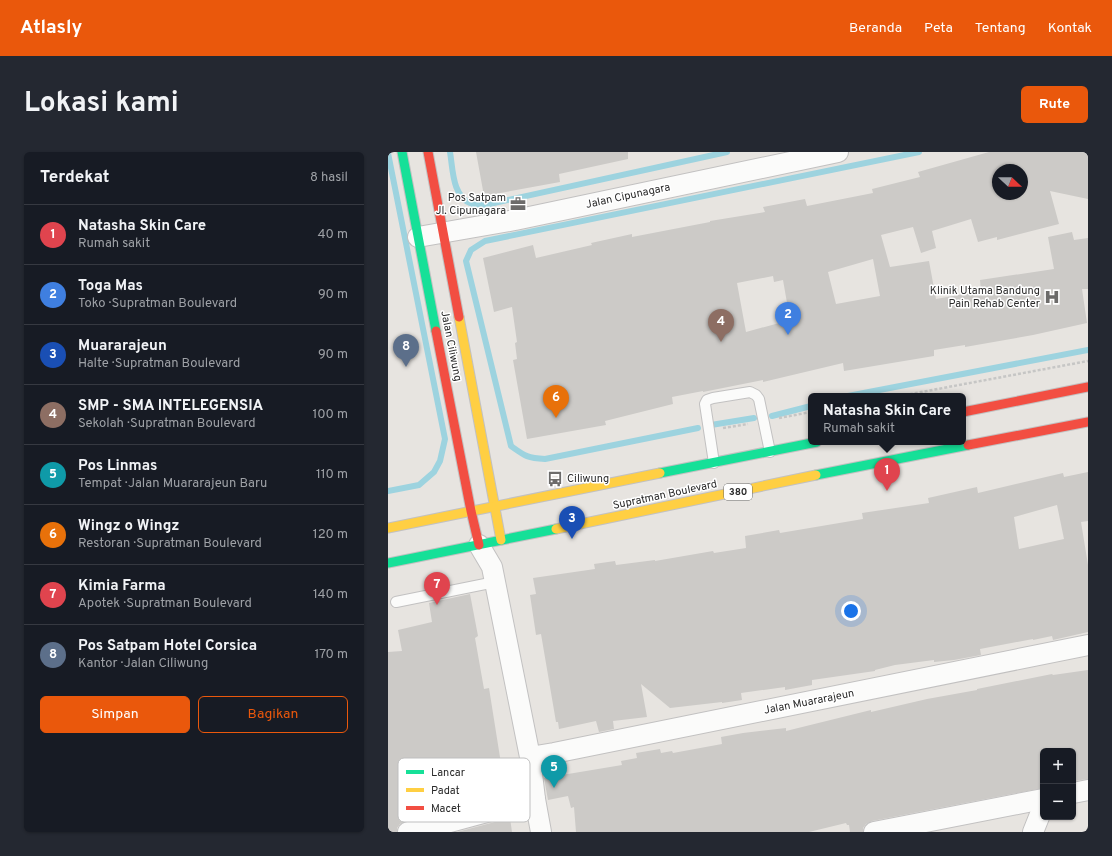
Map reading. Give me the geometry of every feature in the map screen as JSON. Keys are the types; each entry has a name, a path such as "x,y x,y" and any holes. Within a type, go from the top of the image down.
{"main road":[{"name":"Jalan Ciliwung","path":"402,152 478,545"},
{"name":"Jalan Ciliwung","path":"428,152 501,540"},
{"path":"966,411 1088,387"},
{"name":"Supratman Boulevard","path":"388,563 914,455 1088,422"},
{"name":"Supratman Boulevard","path":"388,528 808,444"}],"street":[{"name":"Jalan Cipunagara","path":"418,237 515,220 838,152"},
{"path":"493,575 501,540"},
{"path":"478,545 493,575 530,757 541,832"},
{"name":"Jalan Muararajeun","path":"530,757 562,752 1088,646"},
{"path":"1076,792 1088,790"},
{"path":"530,800 535,799"},
{"path":"879,831 1040,800"},
{"path":"1033,832 1040,814"},
{"path":"423,829 449,822"}],"lane":[{"path":"714,463 705,409 707,400 713,398 750,392 756,394 759,399 770,452"},
{"path":"396,602 493,575"}],"path":[{"path":"916,393 1088,361"}],"building":[{"path":"476,152 628,152 628,159 559,174 560,182 484,196"},
{"path":"989,152 1088,152 1088,199 1050,191 1059,224 997,240 997,237 978,242 971,219 932,231 936,248 921,253 913,227 881,235 890,267 929,261 936,299 981,291 980,280 1054,269 1048,237 1072,232 1074,240 1088,238 1088,289 1082,289 1087,323 1033,335 965,347 965,345 934,350 934,356 844,371 843,363 763,382 763,380 672,397 673,404 605,421 606,425 527,439 513,360 517,359 515,343 517,342 512,307 494,312 483,258 533,245 536,258 592,245 591,243 632,234 632,237 710,221 765,212 763,207 805,199 807,206 873,193 872,189 920,177 918,172","holes":["873,259 880,296 836,304 828,272","773,276 774,282 783,280 790,320 746,332 737,283"]},
{"path":"1088,472 1088,521 1081,522 1088,565 1088,632 1053,640 1052,636 980,649 981,655 954,660 934,662 934,660 895,665 875,671 812,680 812,685 785,690 785,687 741,693 742,700 722,703 670,708 641,684 647,717 613,721 614,729 599,732 596,721 559,729 558,722 556,722 541,634 536,635 530,595 536,594 533,578 595,569 594,564 615,561 616,565 655,561 713,551 714,553 746,548 745,536 779,530 780,533 863,519 862,513 929,503 928,498 977,487 978,493 1063,473 1064,477","holes":["1057,505 1064,539 1019,549 1014,517"]},
{"path":"470,594 478,636 475,638 484,689 489,688 500,758 398,758 398,822 404,822 397,828 397,832 388,832 388,652 402,651 398,630 432,622 429,603"},
{"path":"1088,670 1088,779 1076,781 1076,748 1040,748 1040,789 872,821 866,824 863,828 863,832 850,832 849,825 846,823 809,832 576,832 574,807 571,808 568,796 548,800 544,778 622,765 621,761 637,758 636,753 660,749 661,753 672,751 673,753 722,744 721,737 786,728 786,731 871,710 871,712 927,699 1053,675"},
{"path":"495,822 511,822 512,832 457,832"}],"waterway":[{"path":"450,152 457,189 465,200 477,205 485,205 727,152"},
{"path":"698,428 545,459 526,456 511,446 466,261 471,250 485,241 919,152"},
{"path":"388,153 445,439 440,461 434,472 419,485 388,491"},
{"path":"864,393 1088,350"},
{"path":"772,416 808,407"},
{"path":"711,425 754,418"}],"traffic: fast":[{"path":"402,152 436,331"},
{"path":"660,473 808,444"},
{"path":"816,475 968,445"},
{"path":"388,563 556,529"}],"traffic: slow":[{"path":"459,317 501,540"},
{"path":"388,528 660,473"},
{"path":"556,529 816,475"}],"traffic: jam":[{"path":"428,152 459,317"},
{"path":"436,331 479,545"},
{"path":"966,411 1088,387"},
{"path":"968,445 1088,422"}],"place":[{"name":"Pos Satpam Jl. Cipunagara","path":"518,204"},
{"name":"Klinik Utama Bandung Pain Rehab Center","path":"1052,297"},
{"name":"Toga Mas","path":"788,335"},
{"name":"SMP - SMA INTELEGENSIA","path":"721,342"},
{"name":"Pos Satpam Hotel Corsica","path":"406,367"},
{"name":"Wingz o Wingz","path":"556,418"},
{"name":"Ciliwung","path":"555,479"},
{"name":"Natasha Skin Care","path":"887,491"},
{"name":"Muararajeun","path":"572,539"},
{"name":"Kimia Farma","path":"437,605"},
{"name":"Pos Linmas","path":"554,788"}]}
